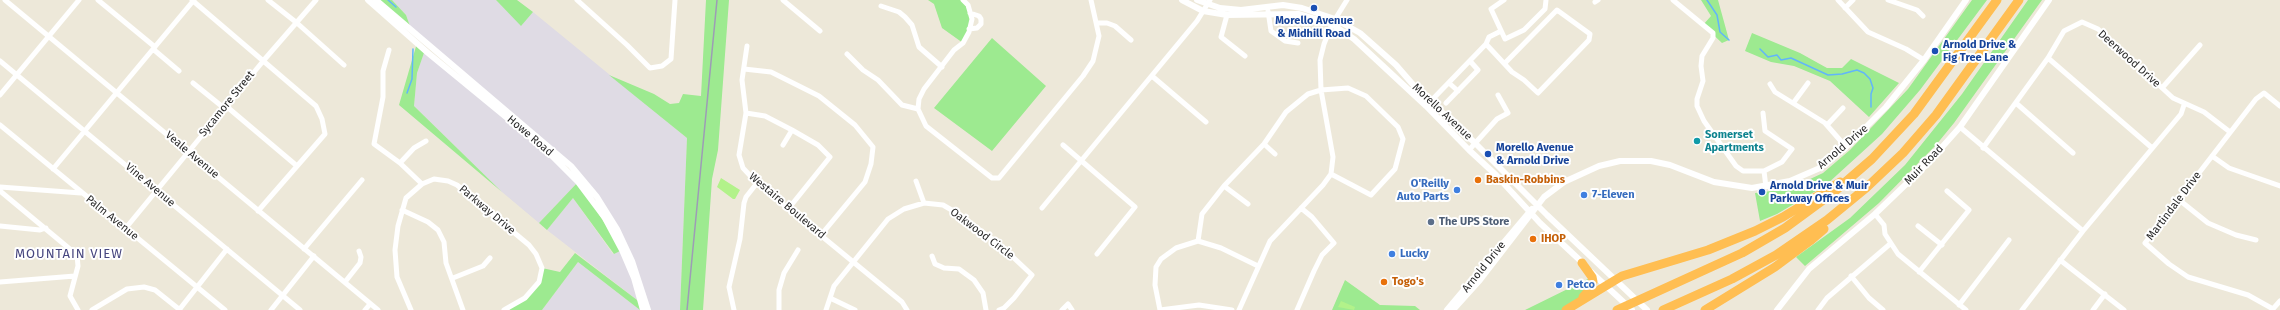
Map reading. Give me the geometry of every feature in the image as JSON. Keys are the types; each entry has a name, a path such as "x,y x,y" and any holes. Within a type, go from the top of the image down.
{"highway":[{"path":"1617,310 1714,268 1768,239 1810,211 1855,174 1894,137 1920,106 1997,0"},
{"path":"1662,310 1759,265 1794,244 1835,214 1889,168 1930,123 2019,0"},
{"path":"1566,310 1622,276 1708,250 1744,236 1782,217 1855,174"},
{"path":"1705,310 1793,254 1818,235 1835,214"},
{"path":"1577,304 1588,293 1593,282 1592,277 1582,263"}],"street":[{"name":"Veale Avenue","path":"5,0 378,310"},
{"path":"0,95 79,0"},
{"path":"98,0 179,71"},
{"path":"53,169 193,0 316,106 322,118 325,134 258,211"},
{"name":"Sycamore Street","path":"125,228 264,60 316,0"},
{"name":"Howe Road","path":"368,0 428,53 544,148 578,182 604,218 622,250 634,278 643,310"},
{"name":"Howe Road","path":"376,0 522,122 576,172 597,197 617,229 632,261 648,310"},
{"path":"577,0 650,68 662,66 671,59 676,0"},
{"path":"783,0 820,31"},
{"path":"963,0 968,5 972,19 970,29 963,43 954,50 924,89 919,99 918,109 926,126 992,178 999,178 1084,76 1093,61 1099,36 1098,23 1091,0"},
{"name":"Morello Avenue","path":"1182,0 1203,11 1226,15 1268,13 1299,14 1333,22 1475,143 1537,206 1647,310"},
{"name":"Morello Avenue","path":"1196,0 1241,10 1282,5 1302,8 1360,33 1396,65 1469,150 1496,175 1531,213 1632,310"},
{"path":"1239,310 1258,266 1276,233 1323,185 1330,174 1333,157 1321,90 1320,60 1324,44 1333,22 1347,0"},
{"path":"1504,0 1491,9 1505,39 1524,30 1545,9 1546,0"},
{"path":"1673,0 1713,33 1713,38 1702,56 1703,81 1697,99 1697,106 1704,121 1736,166 1743,172 1764,171 1782,162 1792,149 1765,131 1763,113"},
{"path":"1838,0 1868,32 1924,60"},
{"path":"1846,8 1853,0"},
{"path":"1888,0 1917,10 1923,16"},
{"name":"Arnold Drive","path":"1447,310 1537,206 1564,182 1599,166 1620,161 1656,162 1683,169 1714,182 1739,187 1766,187 1805,176 1820,168 1846,147 1886,107 1924,60 1966,0"},
{"name":"Muir Road","path":"1777,310 1809,269 1875,214 1927,164 1960,127 2049,0"},
{"path":"270,1 344,65"},
{"path":"1042,208 1152,76 1209,2"},
{"path":"881,6 899,12 905,17 912,25 919,47 942,67"},
{"path":"1268,6 1271,31 1285,41 1298,43"},
{"path":"1486,44 1512,72 1524,80 1538,93 1589,40 1590,34 1557,10 1505,63"},
{"path":"970,13 979,16 981,19 981,24 977,28 970,29"},
{"path":"1226,15 1221,37 1245,56"},
{"name":"Deerwood Drive","path":"1983,148 2048,58 2064,31 2082,22 2098,29 2173,98 2184,105 2204,112 2230,132"},
{"path":"1098,23 1107,23 1115,26 1131,40"},
{"path":"1428,104 1486,44 1489,38 1501,31"},
{"path":"2162,88 2200,45"},
{"name":"Westaire Boulevard","path":"747,46 742,80 746,113 739,155 743,168 757,183 902,302 907,310"},
{"path":"389,50 383,71 382,97 374,144 400,163 422,184"},
{"path":"847,54 863,70 878,80 902,104 918,109"},
{"path":"2048,58 2151,147"},
{"name":"Vine Avenue","path":"0,61 300,310"},
{"path":"1446,102 1478,70 1470,61"},
{"path":"744,69 771,72 819,96 855,125 874,147 871,164 865,182 821,235"},
{"path":"1152,76 1206,122"},
{"path":"193,83 225,107 297,166"},
{"path":"1449,83 1458,91"},
{"path":"1794,102 1808,83"},
{"path":"1770,84 1775,92 1794,102 1827,125 1846,147"},
{"path":"1198,241 1202,214 1224,186 1264,144 1286,112 1296,102 1308,94 1321,90 1348,88 1366,96 1398,127 1403,139 1394,169 1371,195 1330,174"},
{"name":"Martindale Drive","path":"2273,310 2248,295 2188,277 2169,264 2145,243 2256,99 2264,94 2280,106"},
{"path":"1469,150 1497,119 1508,113 1498,95"},
{"path":"2016,103 2073,153"},
{"path":"2022,310 2060,260 2151,147 2181,114 2184,105"},
{"path":"1827,125 1843,108"},
{"path":"746,113 765,116 792,130 818,146 830,157 789,208"},
{"name":"Palm Avenue","path":"0,125 225,310"},
{"path":"1960,127 2083,231"},
{"path":"783,146 792,130"},
{"path":"400,163 414,148 426,141"},
{"path":"1264,144 1275,154"},
{"path":"1063,145 1135,207 1097,254"},
{"path":"2212,156 2228,168 2280,186"},
{"path":"1764,171 1766,187"},
{"name":"Parkway Drive","path":"411,310 397,277 396,238 406,198 422,184 434,179 448,181 457,185 529,245 536,254 542,268 539,282 525,298 504,310"},
{"path":"304,249 362,180"},
{"path":"916,181 924,203"},
{"path":"734,310 729,287 740,239 744,203 746,197 757,183"},
{"path":"1224,186 1248,204"},
{"path":"0,187 81,193"},
{"path":"0,191 77,255 78,266 70,296 78,310"},
{"path":"1919,272 1942,245 1968,210 1947,191"},
{"path":"2178,199 2208,223 2236,235 2256,240"},
{"name":"Oakwood Circle","path":"826,310 834,286 888,219 904,209 924,203 943,206 955,212 1004,248 1032,275 1014,298 1004,308 999,310"},
{"path":"1297,310 1322,254 1334,243 1312,217 1301,208"},
{"path":"402,210 428,222 438,230 444,242 446,263 453,278 463,310"},
{"name":"Arnold Drive","path":"1453,310 1480,280 1531,213"},
{"path":"1875,214 1884,225 1885,234 1890,244 1919,272 1966,310"},
{"path":"0,226 40,230 46,228"},
{"path":"1918,226 1942,245"},
{"path":"1959,305 2009,240"},
{"path":"1232,310 1199,304 1160,310 1155,285 1156,267 1161,259 1176,248 1198,241 1221,248 1258,266"},
{"path":"1818,310 1827,298 1851,276 1890,244"},
{"path":"92,310 127,289 144,287 155,290 179,310 228,249"},
{"path":"779,310 779,290 784,273 798,250"},
{"path":"345,282 360,263 362,257 359,251"},
{"path":"272,310 314,256"},
{"path":"932,256 935,264 944,268 959,269 974,280 983,293 986,310"},
{"path":"453,278 483,266 490,258"},
{"path":"2060,260 2124,310"},
{"path":"0,282 75,276"},
{"path":"1851,276 1869,298 1883,310"},
{"path":"2093,310 2105,294"},
{"path":"830,298 854,310"},
{"path":"2273,310 2280,301"},
{"path":"365,310 370,304"},
{"path":"1062,310 1068,304 1072,310"}],"shaded area":[{"path":"392,0 496,0 521,25 533,12 687,138 680,310 648,310 632,261 585,181 411,29 406,15"},
{"path":"425,50 578,182 539,223 502,192 414,106 417,73"},
{"path":"573,198 613,254 622,250 641,303 547,230"},
{"path":"578,262 640,310 542,310"}],"green space":[{"path":"376,0 392,0 406,15 411,29"},
{"path":"496,0 517,0 533,12 521,26"},
{"path":"706,0 729,0 718,150 712,179 703,310 680,310 687,138 609,75 654,94 670,104 679,103 683,94 701,96"},
{"path":"928,0 963,0 972,19 963,43 942,28 934,4"},
{"path":"1701,0 1718,0 1729,40 1722,43 1703,25 1711,16"},
{"path":"1972,0 1987,0 1920,90 1882,134 1826,185 1777,214 1760,221 1755,193 1780,190 1808,180 1823,173 1850,150 1908,89"},
{"path":"2028,0 2042,0 1954,123 1936,145 1879,203 1805,266 1796,257 1850,218 1905,165 1962,94"},
{"path":"1752,33 1800,53 1827,68 1842,68 1851,59 1899,83 1869,117 1830,81 1794,66 1771,62 1745,51"},
{"path":"992,38 1046,86 992,151 934,108"},
{"path":"417,43 425,50 417,73 414,106 502,192 399,105"},
{"path":"721,178 740,190 735,199 717,187"},
{"path":"578,182 622,250 614,254 573,198 547,230 539,223"},
{"path":"575,253 641,303 640,310 578,262 542,310 510,310 509,308 525,298 539,282 542,268 560,272"},
{"path":"1592,277 1591,288 1566,310 1525,310"},
{"path":"1345,280 1380,305 1415,306 1420,310 1332,310"},
{"path":"1341,301 1355,307 1354,310 1338,307"}],"waterway":[{"path":"388,0 396,7"},
{"path":"1707,0 1717,15 1720,32 1729,40"},
{"path":"407,93 412,79 413,49"},
{"path":"1760,49 1768,57 1777,55 1781,60 1791,58 1828,75 1842,74 1857,70 1864,73 1870,79 1873,88 1871,94 1871,107"}],"railway":[{"path":"687,310 717,0"}],"place":[{"name":"Morello Avenue & Midhill Road","path":"1314,8"},
{"name":"Arnold Drive & Fig Tree Lane","path":"1935,51"},
{"name":"Somerset Apartments","path":"1697,141"},
{"name":"Morello Avenue & Arnold Drive","path":"1488,154"},
{"name":"Baskin-Robbins","path":"1478,180"},
{"name":"O'Reilly Auto Parts","path":"1457,190"},
{"name":"Arnold Drive & Muir Parkway Offices","path":"1762,192"},
{"name":"7-Eleven","path":"1584,195"},
{"name":"The UPS Store","path":"1431,222"},
{"name":"IHOP","path":"1533,239"},
{"name":"Lucky","path":"1392,254"},
{"name":"Togo's","path":"1384,282"},
{"name":"Petco","path":"1559,285"}],"district":[{"name":"MOUNTAIN VIEW","path":"69,254"}]}
